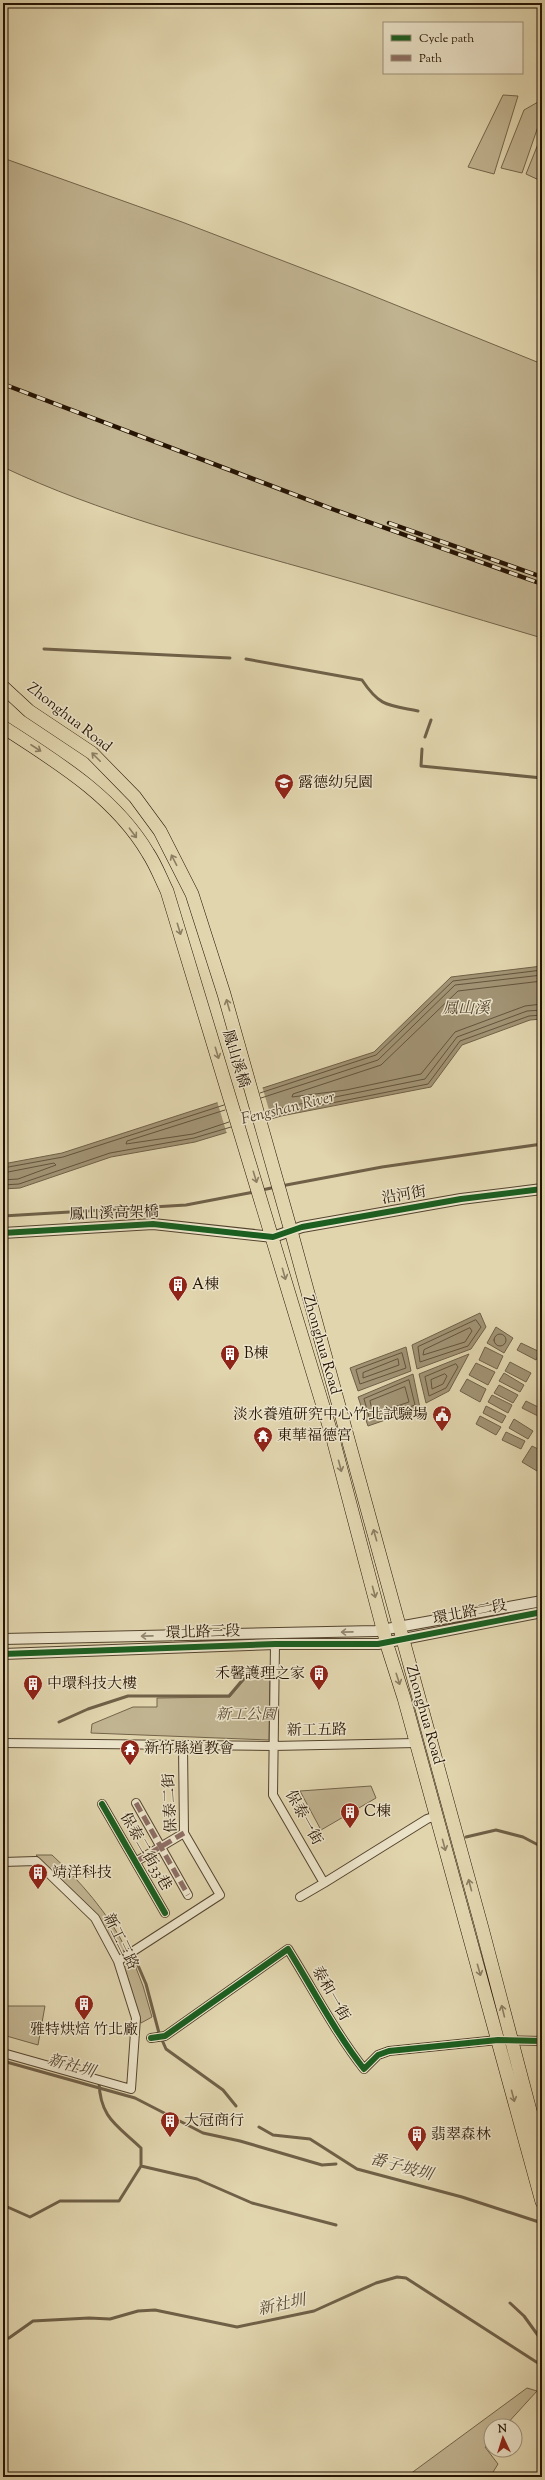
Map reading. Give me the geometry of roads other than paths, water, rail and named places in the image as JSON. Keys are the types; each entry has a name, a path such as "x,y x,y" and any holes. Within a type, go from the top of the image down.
{"main road":[{"name":"Zhonghua Road","path":"5,689 30,711 92,753 135,797 160,831 192,894"},
{"name":"鳳山溪橋","path":"3,727 55,760 97,792 121,816 148,853 168,892 273,1237"},
{"name":"鳳山溪橋","path":"192,894 224,994 291,1231"},
{"name":"Zhonghua Road","path":"291,1231 402,1633 504,2040 542,2202"},
{"name":"Zhonghua Road","path":"273,1237 333,1439 383,1629 436,1816 504,2040 542,2156"}],"street":[{"name":"沿河街","path":"273,1237 302,1227 461,1199 542,1189"},
{"name":"鳳山溪高架橋","path":"3,1233 153,1224 273,1237"},
{"name":"環北路二段","path":"402,1633 542,1601"},
{"name":"環北路二段","path":"402,1633 542,1612"},
{"name":"環北路三段","path":"3,1638 368,1631 383,1629 402,1633"},
{"name":"環北路三段","path":"3,1654 275,1644 378,1644 387,1642 402,1633"},
{"name":"保泰一街","path":"275,1644 273,1795 324,1883"},
{"name":"新工五路","path":"3,1743 273,1746 416,1743"},
{"name":"保泰二街","path":"118,1962 220,1895 184,1834 183,1746"},
{"name":"保泰二街33巷","path":"136,1803 188,1895"},
{"name":"保泰二街33巷","path":"102,1804 165,1913"},
{"path":"300,1897 427,1819 436,1816"},
{"name":"保泰二街33巷","path":"136,1861 184,1834"},
{"name":"新工三路","path":"3,1862 36,1861 95,1918 118,1962 136,2018 131,2089 3,2053"},
{"name":"泰和一街","path":"151,2038 165,2036 288,1949 326,2010 340,2038 364,2070 378,2055 389,2051 504,2040"},
{"path":"504,2040 542,2041"}],"water":[{"name":"鳳山溪","path":"542,966 542,1019 530,1020 462,1045 431,1087 281,1116 195,1142 111,1157 20,1188 3,1189 3,1164 62,1153 374,1052 451,977"},
{"path":"480,1313 486,1327 471,1349 417,1369 412,1345"},
{"path":"496,1327 513,1338 504,1353 487,1343"},
{"path":"521,1343 540,1352 536,1360 517,1350"},
{"path":"406,1347 411,1371 358,1391 350,1368"},
{"path":"485,1347 503,1356 497,1369 479,1360"},
{"path":"469,1354 449,1391 426,1403 419,1374"},
{"path":"510,1362 531,1373 526,1382 505,1371"},
{"path":"476,1363 495,1372 488,1385 469,1375"},
{"path":"504,1373 524,1385 520,1392 499,1381"},
{"path":"413,1374 420,1408 368,1426 358,1397"},
{"path":"467,1379 486,1389 480,1402 460,1391"},
{"path":"499,1385 518,1395 513,1403 494,1393"},
{"path":"492,1395 512,1405 508,1413 488,1402"},
{"path":"526,1401 542,1409 540,1417 522,1408"},
{"path":"486,1406 506,1416 502,1423 483,1413"},
{"path":"480,1416 501,1427 496,1435 476,1424"},
{"path":"514,1419 533,1431 528,1439 509,1428"},
{"path":"506,1432 525,1441 521,1449 502,1440"},
{"path":"532,1446 542,1451 542,1474 522,1462"}],"waterway":[{"path":"44,649 230,658"},
{"path":"246,659 362,680 368,689 380,700 392,706 418,711"},
{"path":"425,737 431,720"},
{"path":"422,749 421,766 542,778"},
{"path":"281,1186 382,1167 542,1144"},
{"path":"262,1190 276,1187"},
{"path":"3,1216 186,1205 254,1192"},
{"path":"59,1722 88,1709 128,1696 229,1696 245,1677 266,1671"},
{"path":"466,1837 496,1830 523,1837 542,1847"},
{"name":"番子坡圳","path":"134,1956 146,1984 159,2033 166,2049 223,2090 236,2106"},
{"name":"新社圳","path":"3,2061 135,2098 203,2133 240,2141 322,2165 336,2164"},
{"path":"99,2082 100,2094 106,2113 117,2127 141,2148 141,2166 197,2179 252,2203 336,2225"},
{"name":"番子坡圳","path":"259,2127 273,2135 310,2139 357,2169 462,2197 542,2223"},
{"path":"3,2205 30,2217 60,2201 119,2201 141,2166"},
{"name":"新社圳","path":"3,2338 9,2338 33,2321 89,2318 110,2319 138,2311 155,2310 237,2327 314,2311 376,2283 397,2277 406,2278 541,2365"},
{"path":"510,2303 524,2316 542,2341"}],"railway":[{"path":"3,384 335,510 542,584"},
{"path":"389,523 542,577"}],"place":[{"name":"露德幼兒園","path":"284,800"},
{"name":"A棟","path":"178,1302"},
{"name":"B棟","path":"230,1371"},
{"name":"淡水養殖研究中心竹北試驗場","path":"442,1432"},
{"name":"東華福德宮","path":"263,1453"},
{"name":"禾馨護理之家","path":"319,1691"},
{"name":"中環科技大樓","path":"33,1701"},
{"name":"新竹縣道教會","path":"130,1766"},
{"name":"C棟","path":"350,1829"},
{"name":"靖洋科技","path":"38,1890"},
{"name":"雅特烘焙 竹北廠","path":"84,2021"},
{"name":"大冠商行","path":"170,2138"},
{"name":"翡翠森林","path":"417,2152"}],"water label":[{"name":"Fengshan River","path":"288,1109"}],"park label":[{"name":"新工公園","path":"246,1715"}]}
